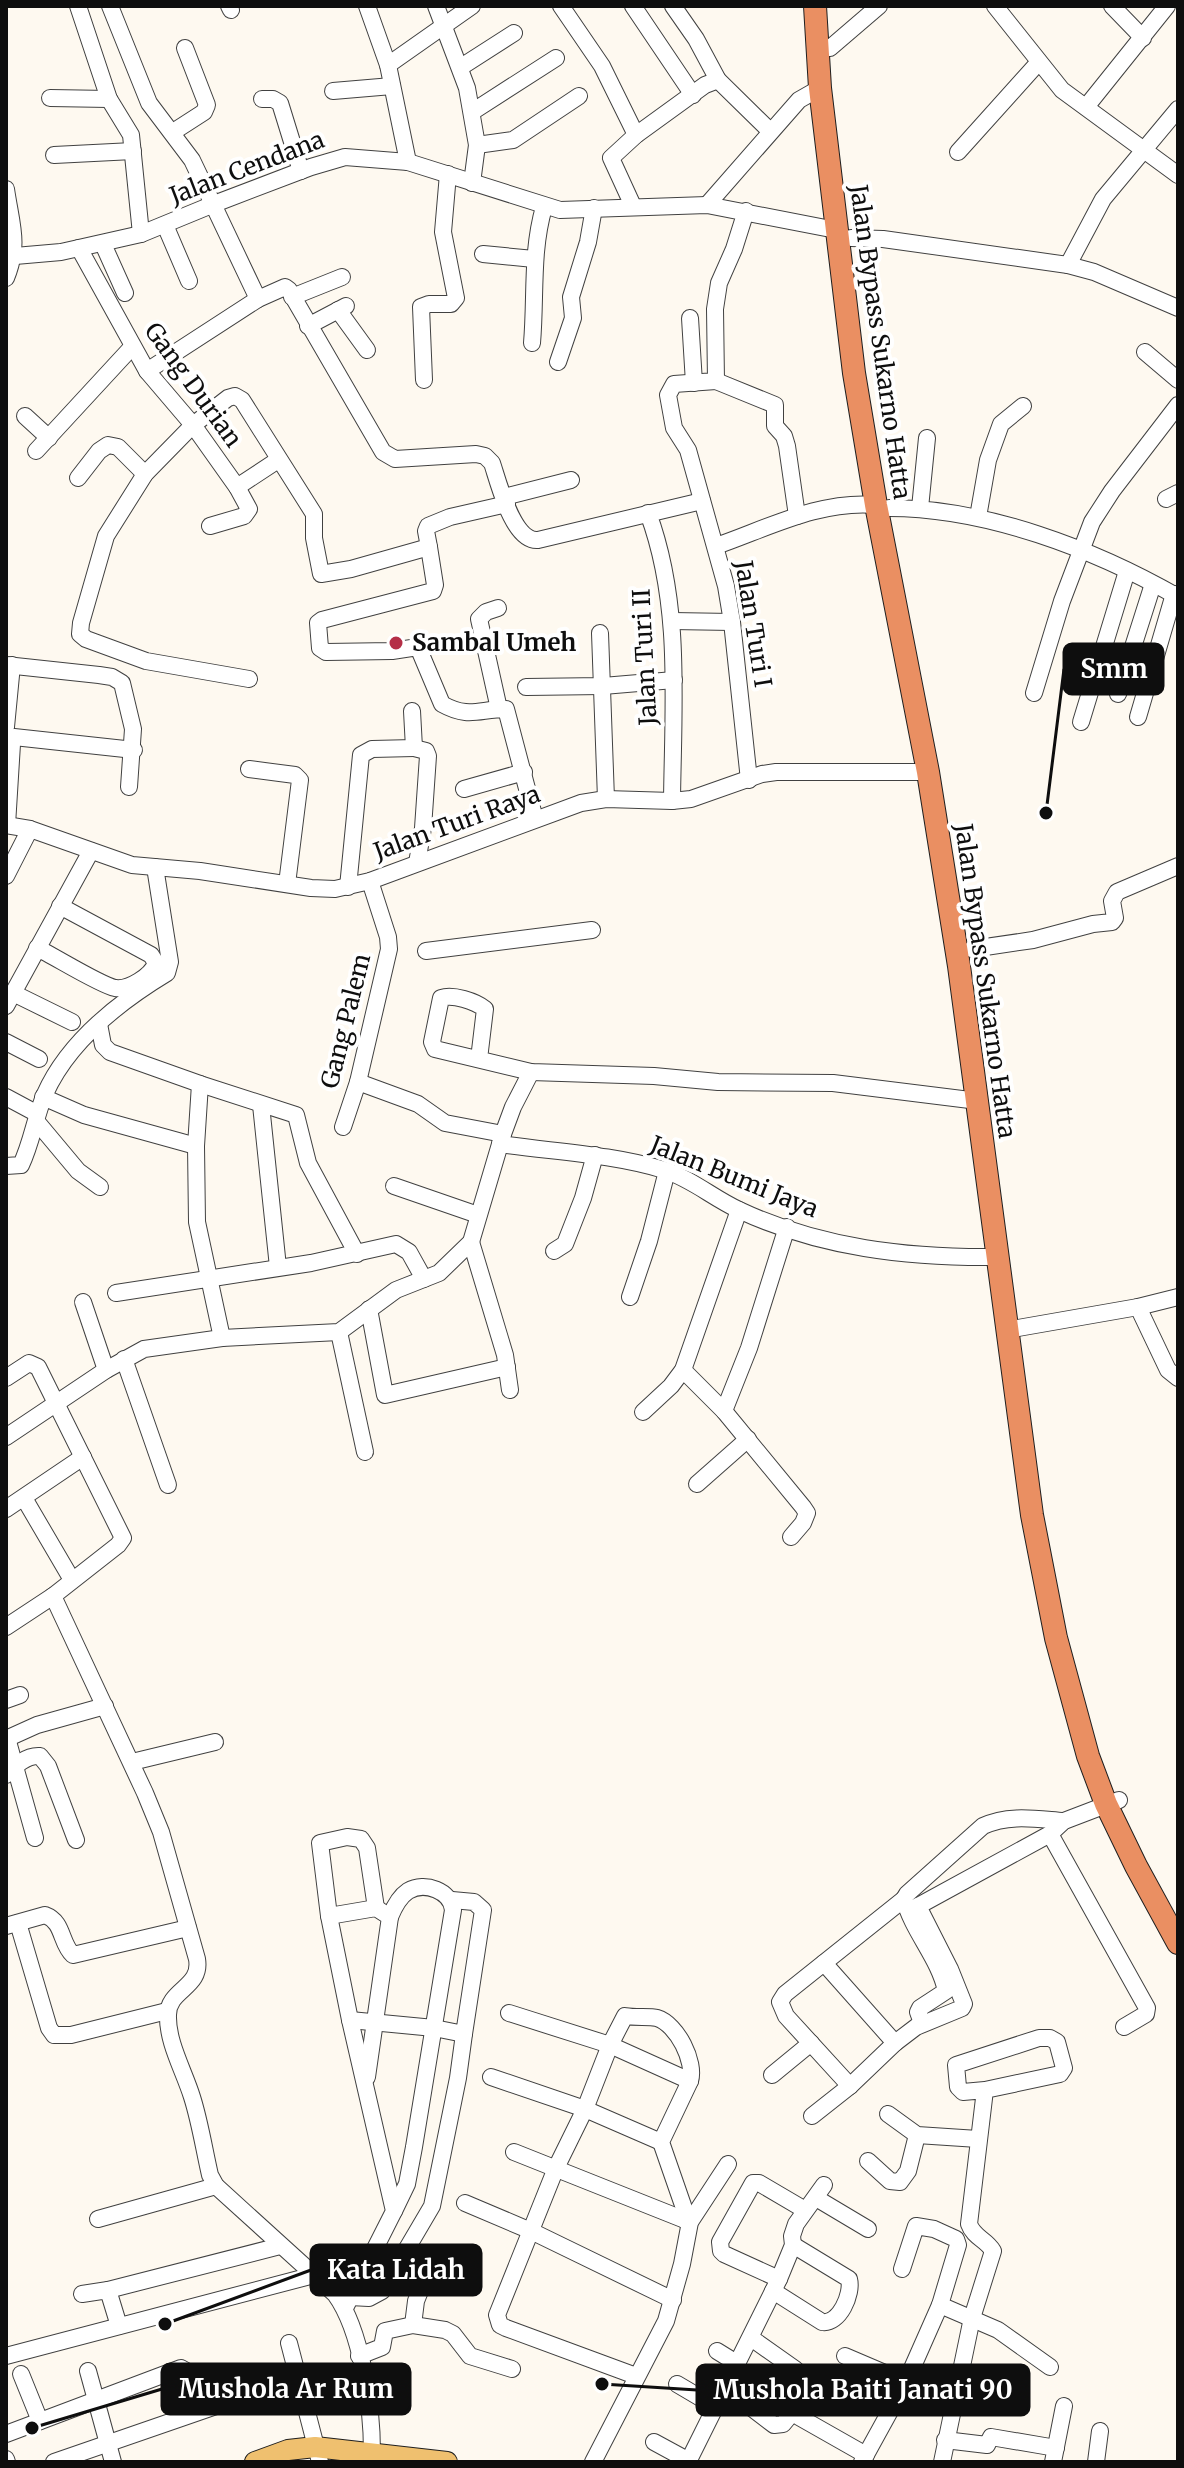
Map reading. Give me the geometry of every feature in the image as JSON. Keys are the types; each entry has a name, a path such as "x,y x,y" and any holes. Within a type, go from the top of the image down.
{"highway":[{"name":"Jalan Bypass Sukarno Hatta","path":"815,6 820,88 870,394 882,506 928,772 978,1101 1026,1480 1045,1584 1081,1735 1113,1802 1178,1914"},
{"name":"Jalan Bypass Sukarno Hatta","path":"828,6 844,234"},
{"name":"Jalan Bypass Sukarno Hatta","path":"882,506 940,764 972,949 1034,1446 1074,1655 1113,1802 1136,1866 1178,1943"}],"main road":[{"path":"255,2462 288,2450 318,2455 372,2453 445,2462"}],"street":[{"path":"78,6 109,99 131,135 141,234"},
{"path":"110,6 149,103 192,160 258,299"},
{"path":"367,6 388,65 408,162"},
{"path":"436,6 461,67 472,112 477,145 472,183"},
{"path":"388,65 472,6"},
{"path":"561,6 602,66 636,135"},
{"path":"633,6 693,95"},
{"path":"673,6 696,39 718,80 770,131"},
{"path":"830,48 879,6"},
{"path":"995,6 1062,90 1178,175"},
{"path":"1112,6 1143,38"},
{"path":"1086,107 1167,6"},
{"path":"461,67 514,33"},
{"path":"173,132 204,112 207,105 185,48"},
{"path":"472,112 556,58"},
{"path":"958,152 1038,63"},
{"path":"633,206 611,159 636,135 705,85 718,80"},
{"path":"333,91 392,86"},
{"path":"707,205 799,100 820,88"},
{"path":"477,145 513,140 579,96"},
{"path":"50,98 109,99"},
{"path":"262,99 280,103 301,171"},
{"path":"1068,265 1103,199 1178,109"},
{"path":"54,155 133,151"},
{"name":"Jalan Cendana","path":"10,255 79,248 141,234 301,171 345,157 408,162 560,210 707,205 844,234 1068,265 1094,272 1178,308"},
{"path":"424,380 421,307 451,304 456,298 443,232 448,174"},
{"path":"6,189 10,255 6,278"},
{"path":"532,343 536,295 534,259 544,207"},
{"path":"558,362 573,318 571,297 588,242 594,208"},
{"path":"716,381 715,309 719,283 746,211"},
{"path":"165,225 189,281"},
{"path":"103,244 125,293"},
{"name":"Gang Durian","path":"79,248 147,371 193,425 237,487"},
{"path":"483,254 534,259"},
{"path":"292,297 342,277"},
{"path":"147,371 258,299 283,287 289,290 386,455 395,459 481,454 492,463 518,530 531,541 702,501"},
{"path":"308,326 342,308 367,350"},
{"path":"690,318 694,383"},
{"path":"36,451 132,347"},
{"path":"1145,352 1178,380"},
{"path":"716,546 688,450 674,428 668,395 674,384 716,381 775,405 775,424 787,446 797,516"},
{"path":"249,679 146,661 80,634 106,536 145,474 193,425 228,398 240,398 314,514 314,538 321,574 351,569 429,547"},
{"path":"1034,693 1092,522 1178,405"},
{"path":"978,517 988,460 1001,424 1023,406"},
{"path":"25,416 49,438"},
{"path":"920,508 927,438"},
{"path":"78,478 99,451 108,445 118,447 145,474"},
{"path":"210,526 249,512 237,487 278,460"},
{"path":"535,819 507,710 464,713 442,704 418,647 392,651 326,652 320,648 318,623 433,591 435,585 426,531 428,526 571,480"},
{"name":"Jalan Turi I","path":"749,780 732,622 716,546 797,516 837,505 920,508 978,517 1080,550 1170,590"},
{"name":"Jalan Turi II","path":"648,513 661,554 672,621 672,801"},
{"path":"1081,722 1127,571"},
{"path":"1118,694 1170,590"},
{"path":"1138,717 1170,590"},
{"path":"498,608 486,612 479,619 499,709"},
{"path":"672,621 732,622"},
{"path":"600,633 606,799"},
{"path":"7,819 9,665 99,675 119,681 126,694 133,729 134,750 129,787"},
{"path":"526,687 603,686 674,680"},
{"path":"412,711 414,748"},
{"path":"9,737 134,750"},
{"path":"348,887 361,755 372,749 414,748 426,751 428,756 417,863"},
{"path":"249,769 295,775 300,780 287,884"},
{"path":"464,789 524,772"},
{"name":"Jalan Turi Raya","path":"7,819 132,865 200,871 323,889 370,881 581,803 606,799 672,801 703,797 776,772 928,772"},
{"path":"6,876 30,829"},
{"path":"72,1022 8,1001 91,851"},
{"path":"972,949 1033,940 1112,922 1115,918 1112,901 1117,892 1178,866"},
{"path":"6,1166 21,1165 38,1110 59,1064 134,993 167,973 170,962 155,867"},
{"name":"Gang Palem","path":"343,1127 358,1082 389,949 370,881"},
{"path":"37,948 114,988 132,984 154,969 156,963 151,955 60,906"},
{"path":"426,951 592,930"},
{"path":"99,1024 103,1045 110,1052 298,1118 308,1163 357,1254"},
{"path":"6,1042 39,1059"},
{"path":"479,1059 531,1072 654,1076 718,1082 833,1083 978,1101"},
{"path":"6,1437 106,1370 144,1349 222,1338 339,1332 396,1290 446,1268 471,1242 513,1107 531,1072"},
{"name":"Jalan Bumi Jaya","path":"358,1082 418,1104 445,1123 502,1139 667,1171 685,1178 739,1210 842,1245 907,1256 996,1257"},
{"path":"200,1084 196,1146 197,1222 222,1338"},
{"path":"7,1101 38,1110 84,1115 196,1146"},
{"path":"261,1105 278,1267"},
{"path":"38,1110 78,1171 100,1187"},
{"path":"554,1251 565,1244 595,1155"},
{"path":"630,1297 667,1171"},
{"path":"394,1186 478,1215"},
{"path":"643,1412 683,1370 739,1210"},
{"path":"724,1411 749,1348 787,1227"},
{"path":"471,1242 507,1367 510,1390"},
{"path":"116,1293 398,1245 409,1252 424,1279"},
{"path":"1018,1328 1178,1297"},
{"path":"83,1302 106,1370"},
{"path":"1138,1307 1168,1370 1178,1378"},
{"path":"369,1309 385,1395 507,1367"},
{"path":"339,1332 365,1452"},
{"path":"124,1359 168,1485"},
{"path":"6,1378 33,1363 38,1367 123,1538 53,1596 6,1627"},
{"path":"683,1370 724,1411 807,1513 791,1537"},
{"path":"697,1484 748,1439"},
{"path":"6,1509 83,1457"},
{"path":"24,1498 72,1580"},
{"path":"53,1596 132,1762 161,1832 188,1928 199,1970 195,1978 176,1995 167,2011 169,2031 193,2100 210,2175 216,2186 280,2246 348,2302 369,2298 382,2291 421,2226 436,2194 483,1910 474,1902 452,1900"},
{"path":"35,1838 10,1770 7,1739 37,1725 105,1706"},
{"path":"132,1762 215,1742"},
{"path":"10,1770 33,1755 40,1756 48,1766 76,1840"},
{"path":"850,2086 786,2016 780,2002 785,1994 824,1963 910,1906 1050,1834 1064,1821 1113,1802"},
{"path":"910,1906 983,1826 997,1820 1016,1818 1064,1821"},
{"path":"1050,1834 1147,2008 1146,2014 1124,2027"},
{"path":"366,2087 376,2021 383,1913 367,1848 361,1839 347,1837 320,1843 329,1916 350,2020 394,2211"},
{"path":"329,1916 383,1913 406,1892 417,1887 446,1894 452,1900 453,1910 407,2184 348,2302 369,2401 372,2453"},
{"path":"812,2116 922,2023 918,2012 920,2008 944,1994 946,1987 910,1906"},
{"path":"167,2011 71,2035 54,2035 12,1924 45,1915 51,1917 73,1955 188,1928"},
{"path":"824,1963 895,2043"},
{"path":"509,2013 610,2045 690,2081"},
{"path":"636,2376 500,2325 497,2315 556,2168 625,2016 659,2019 670,2027 690,2056 693,2073 661,2142 688,2221"},
{"path":"350,2020 464,2034"},
{"path":"1039,2038 1057,2042 1064,2068 1060,2074 985,2090 961,2090 956,2065 1039,2038"},
{"path":"772,2075 811,2043"},
{"path":"491,2077 585,2109 661,2142"},
{"path":"942,2462 972,2318 993,2251 972,2233 969,2224 985,2090"},
{"path":"888,2114 917,2135 978,2139"},
{"path":"868,2161 890,2181 900,2182 908,2171 917,2135"},
{"path":"514,2152 688,2221"},
{"path":"593,2462 636,2376 673,2325 673,2300 688,2221 728,2164"},
{"path":"793,2245 849,2279 849,2293 835,2320 829,2323 822,2322 776,2285 728,2257 721,2251 720,2242 753,2183 815,2197 868,2229"},
{"path":"407,2184 436,2194"},
{"path":"98,2219 216,2186"},
{"path":"654,2442 688,2462 727,2389 776,2285 793,2245 796,2224 815,2197"},
{"path":"465,2203 531,2231 673,2300"},
{"path":"799,2417 864,2458 906,2382 940,2305 958,2245 956,2239 934,2229 916,2226 902,2269"},
{"path":"82,2294 280,2246"},
{"path":"6,2356 314,2275"},
{"path":"413,2325 416,2301 424,2281"},
{"path":"108,2290 119,2326"},
{"path":"940,2305 998,2330 1050,2367"},
{"path":"359,2356 382,2347 385,2331 413,2325 445,2330 453,2334 470,2356 512,2369"},
{"path":"727,2389 774,2425 783,2424 790,2416 802,2384 801,2376 751,2338"},
{"path":"289,2343 318,2455"},
{"path":"717,2351 738,2364"},
{"path":"845,2356 906,2382"},
{"path":"7,2429 40,2421 181,2368 195,2376 214,2406 112,2456 54,2462"},
{"path":"88,2371 112,2456"},
{"path":"21,2374 40,2421"},
{"path":"677,2384 716,2407"},
{"path":"945,2440 987,2445 991,2437 1055,2455 1064,2406"},
{"path":"1096,2462 1100,2431"}],"place":[{"name":"Sambal Umeh","path":"396,643"},
{"name":"Smm","path":"1046,813"},
{"name":"Kata Lidah","path":"165,2324"},
{"name":"Mushola Baiti Janati 90","path":"602,2384"},
{"name":"Mushola Ar Rum","path":"32,2428"}]}
